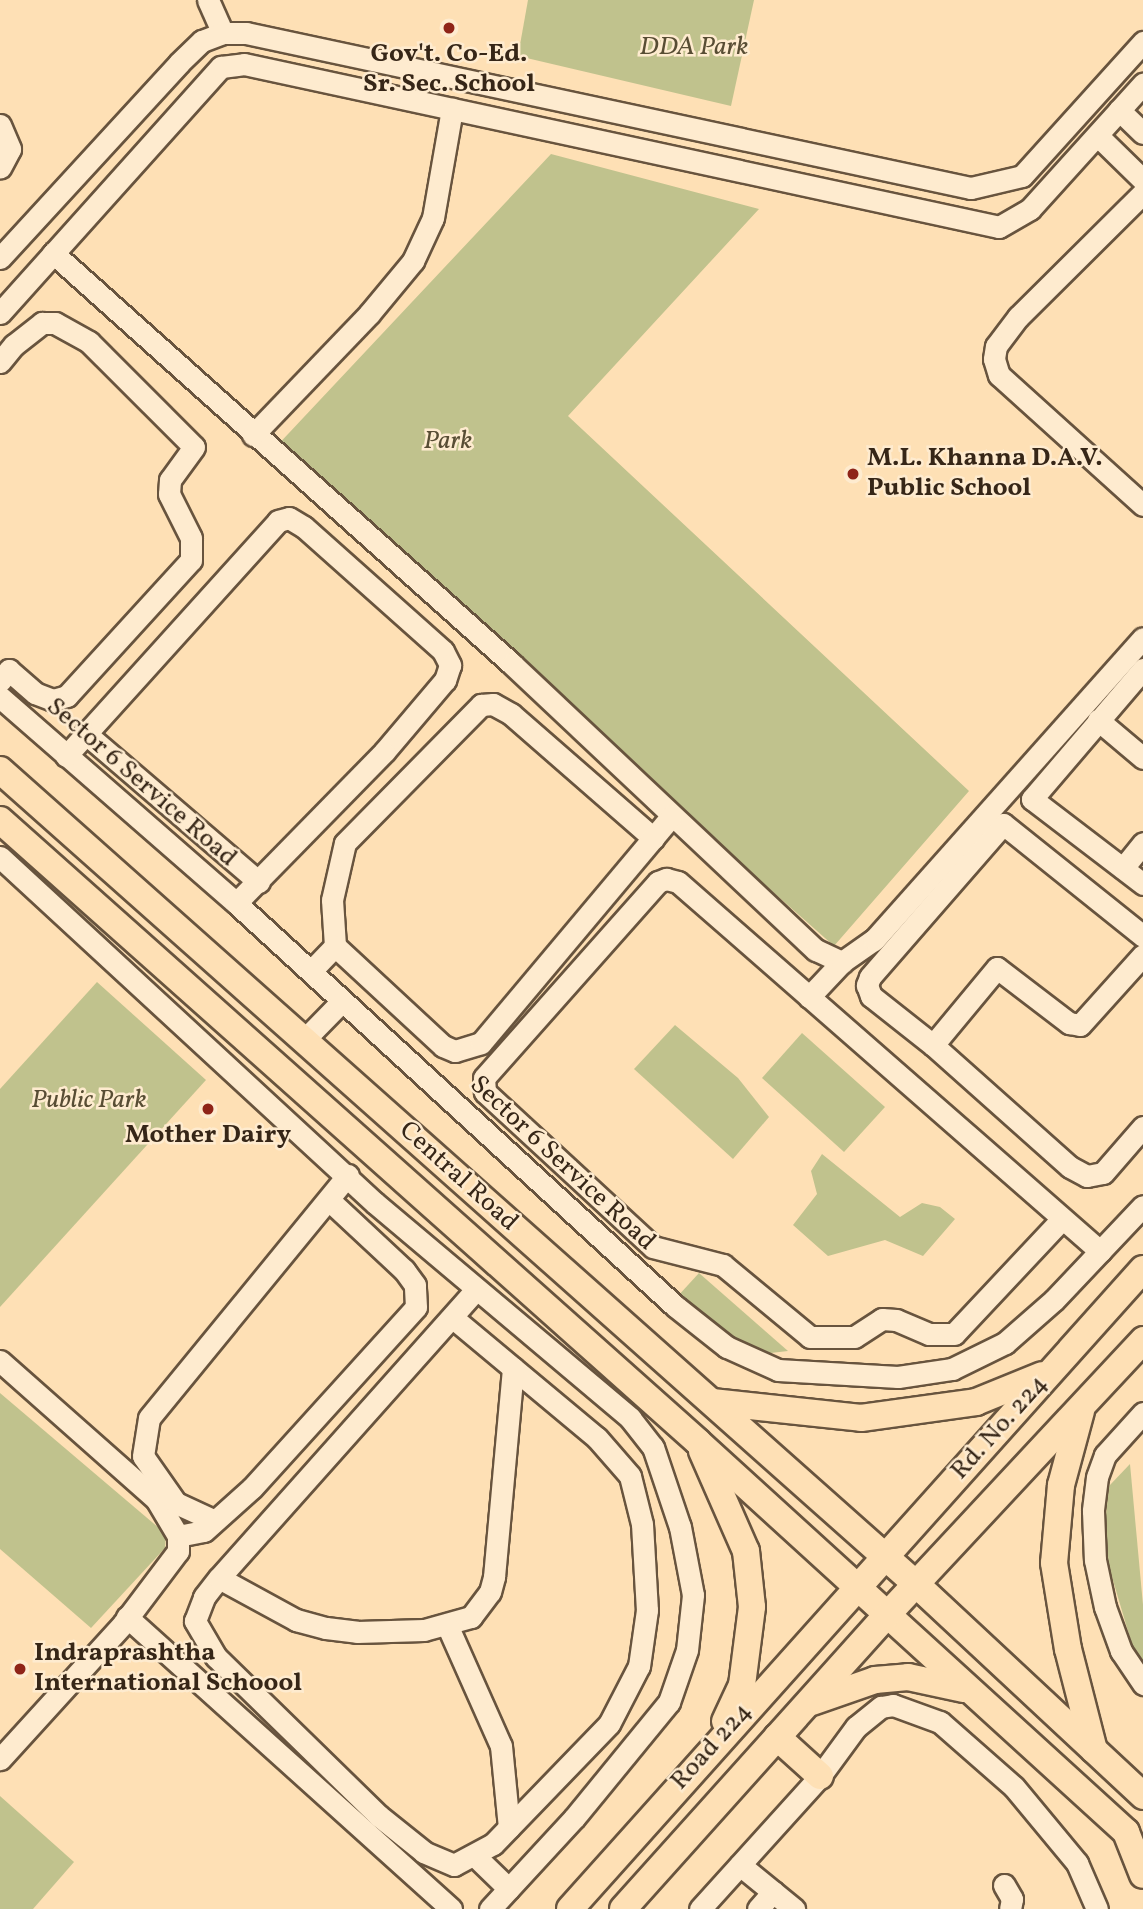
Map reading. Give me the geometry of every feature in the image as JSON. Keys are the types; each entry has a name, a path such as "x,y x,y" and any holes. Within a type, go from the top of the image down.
{"main road":[{"name":"Central Road","path":"0,771 916,1584 1143,1796"},
{"name":"Central Road","path":"0,820 698,1442 1126,1832 1143,1875"},
{"name":"Rd. No. 224","path":"857,1586 1143,1269"},
{"name":"Rd. No. 224","path":"887,1615 1143,1340"},
{"path":"712,1402 861,1418 976,1402 1050,1371"},
{"path":"1082,1405 1060,1485 1054,1563 1068,1649 1094,1750"},
{"path":"698,1442 746,1551 752,1607 742,1685 714,1745"},
{"name":"Road 224","path":"570,1909 857,1586"},
{"name":"Road 224","path":"623,1909 887,1615"},
{"path":"806,1704 875,1680 908,1677 972,1692"},
{"path":"777,1737 820,1776"}],"street":[{"path":"208,0 223,33"},
{"path":"0,258 179,64 202,41 223,33 246,33 971,188 1022,176 1143,42"},
{"path":"0,313 221,67 244,64 999,227 1030,209 1143,84"},
{"path":"253,435 369,314 413,261 433,218 452,109"},
{"path":"1119,110 1143,133"},
{"path":"0,125 10,149 0,168"},
{"path":"1098,136 1143,180"},
{"path":"1143,193 1017,317 996,346 994,359 999,375 1143,505"},
{"path":"53,253 253,435 512,664 816,950 842,962"},
{"path":"0,362 14,345 42,323 55,323 89,342 194,447 170,480 169,494 191,538 191,560 67,696 53,700 35,693 3,668"},
{"path":"66,756 278,521 289,518 304,527 443,651 450,665 445,680 384,752 236,903"},
{"path":"1143,638 1013,783 995,818 870,977 871,996 933,1045 1070,1167 1087,1176 1103,1173 1143,1127"},
{"path":"1032,799 1143,669"},
{"name":"Sector 6 Service Road","path":"0,697 236,903 675,1306 727,1347 778,1370 898,1377 952,1369 1005,1343 1143,1206"},
{"path":"653,838 511,714 493,704 481,705 345,843 332,900 335,946 443,1046 455,1051 481,1043 653,838 672,815"},
{"path":"1098,720 1143,758"},
{"path":"85,733 259,882"},
{"path":"1013,783 1143,884"},
{"path":"995,818 1143,936"},
{"path":"809,998 842,962 874,940 995,818"},
{"path":"1123,868 1143,843"},
{"path":"0,857 475,1291 630,1419 653,1447 680,1527 693,1595 687,1650 669,1702 574,1818 490,1909"},
{"path":"1061,1220 954,1334 929,1334 896,1320 883,1319 854,1337 810,1337 723,1265 653,1247 485,1092 484,1078 658,882 666,879 678,883 1061,1220 1100,1251"},
{"path":"311,971 335,946"},
{"path":"933,1045 997,968 1006,971 1069,1023 1080,1025 1143,955"},
{"path":"304,1040 342,1001"},
{"path":"238,1076 262,1053"},
{"path":"466,1113 485,1092"},
{"path":"214,1520 176,1503 144,1456 149,1418 348,1175"},
{"path":"178,1536 204,1531 252,1488 416,1307 415,1285 404,1270 329,1200"},
{"path":"453,1318 597,1438 630,1476 642,1524 647,1610 639,1666 609,1724 509,1828 475,1856 454,1865 424,1853 379,1816 216,1657 195,1621 204,1597 219,1578 475,1291"},
{"path":"0,1361 156,1499 178,1536 178,1551 127,1617 0,1759"},
{"path":"219,1578 296,1620 326,1628 357,1632 448,1627 471,1617 490,1592 494,1577 513,1368"},
{"path":"1143,1413 1105,1455 1097,1477 1093,1511 1095,1560 1105,1607 1121,1651 1143,1684"},
{"path":"127,1617 451,1909"},
{"path":"448,1627 501,1746 509,1828"},
{"path":"700,1909 820,1776 856,1727 881,1707 893,1705 940,1723 1045,1819 1077,1863 1097,1909"},
{"path":"475,1856 509,1889"},
{"path":"740,1864 794,1909"},
{"path":"1004,1885 1012,1899 1010,1909"},
{"path":"758,1909 773,1892"}],"green space":[{"name":"DDA Park","path":"528,0 754,0 731,106 518,56"},
{"name":"Park","path":"551,154 759,209 568,416 969,791 834,946 273,450"},
{"name":"Public Park","path":"97,982 206,1080 0,1307 0,1089"},
{"path":"675,1025 738,1078 769,1117 733,1159 634,1069"},
{"path":"802,1033 885,1107 844,1152 762,1078"},
{"path":"822,1154 900,1217 922,1203 940,1207 955,1219 923,1256 885,1240 828,1256 793,1225 817,1194 811,1171"},
{"path":"699,1273 788,1351 744,1356 677,1297"},
{"path":"0,1393 166,1534 165,1548 91,1628 0,1549"},
{"path":"1130,1464 1143,1605 1143,1667 1133,1648 1109,1567 1105,1525 1109,1486"},
{"path":"0,1796 74,1862 33,1909 0,1909"}],"place":[{"name":"Gov't. Co-Ed. Sr. Sec. School","path":"449,28"},
{"name":"M.L. Khanna D.A.V. Public School","path":"853,474"},
{"name":"Mother Dairy","path":"208,1109"},
{"name":"Indraprashtha International Schoool","path":"20,1669"}]}
